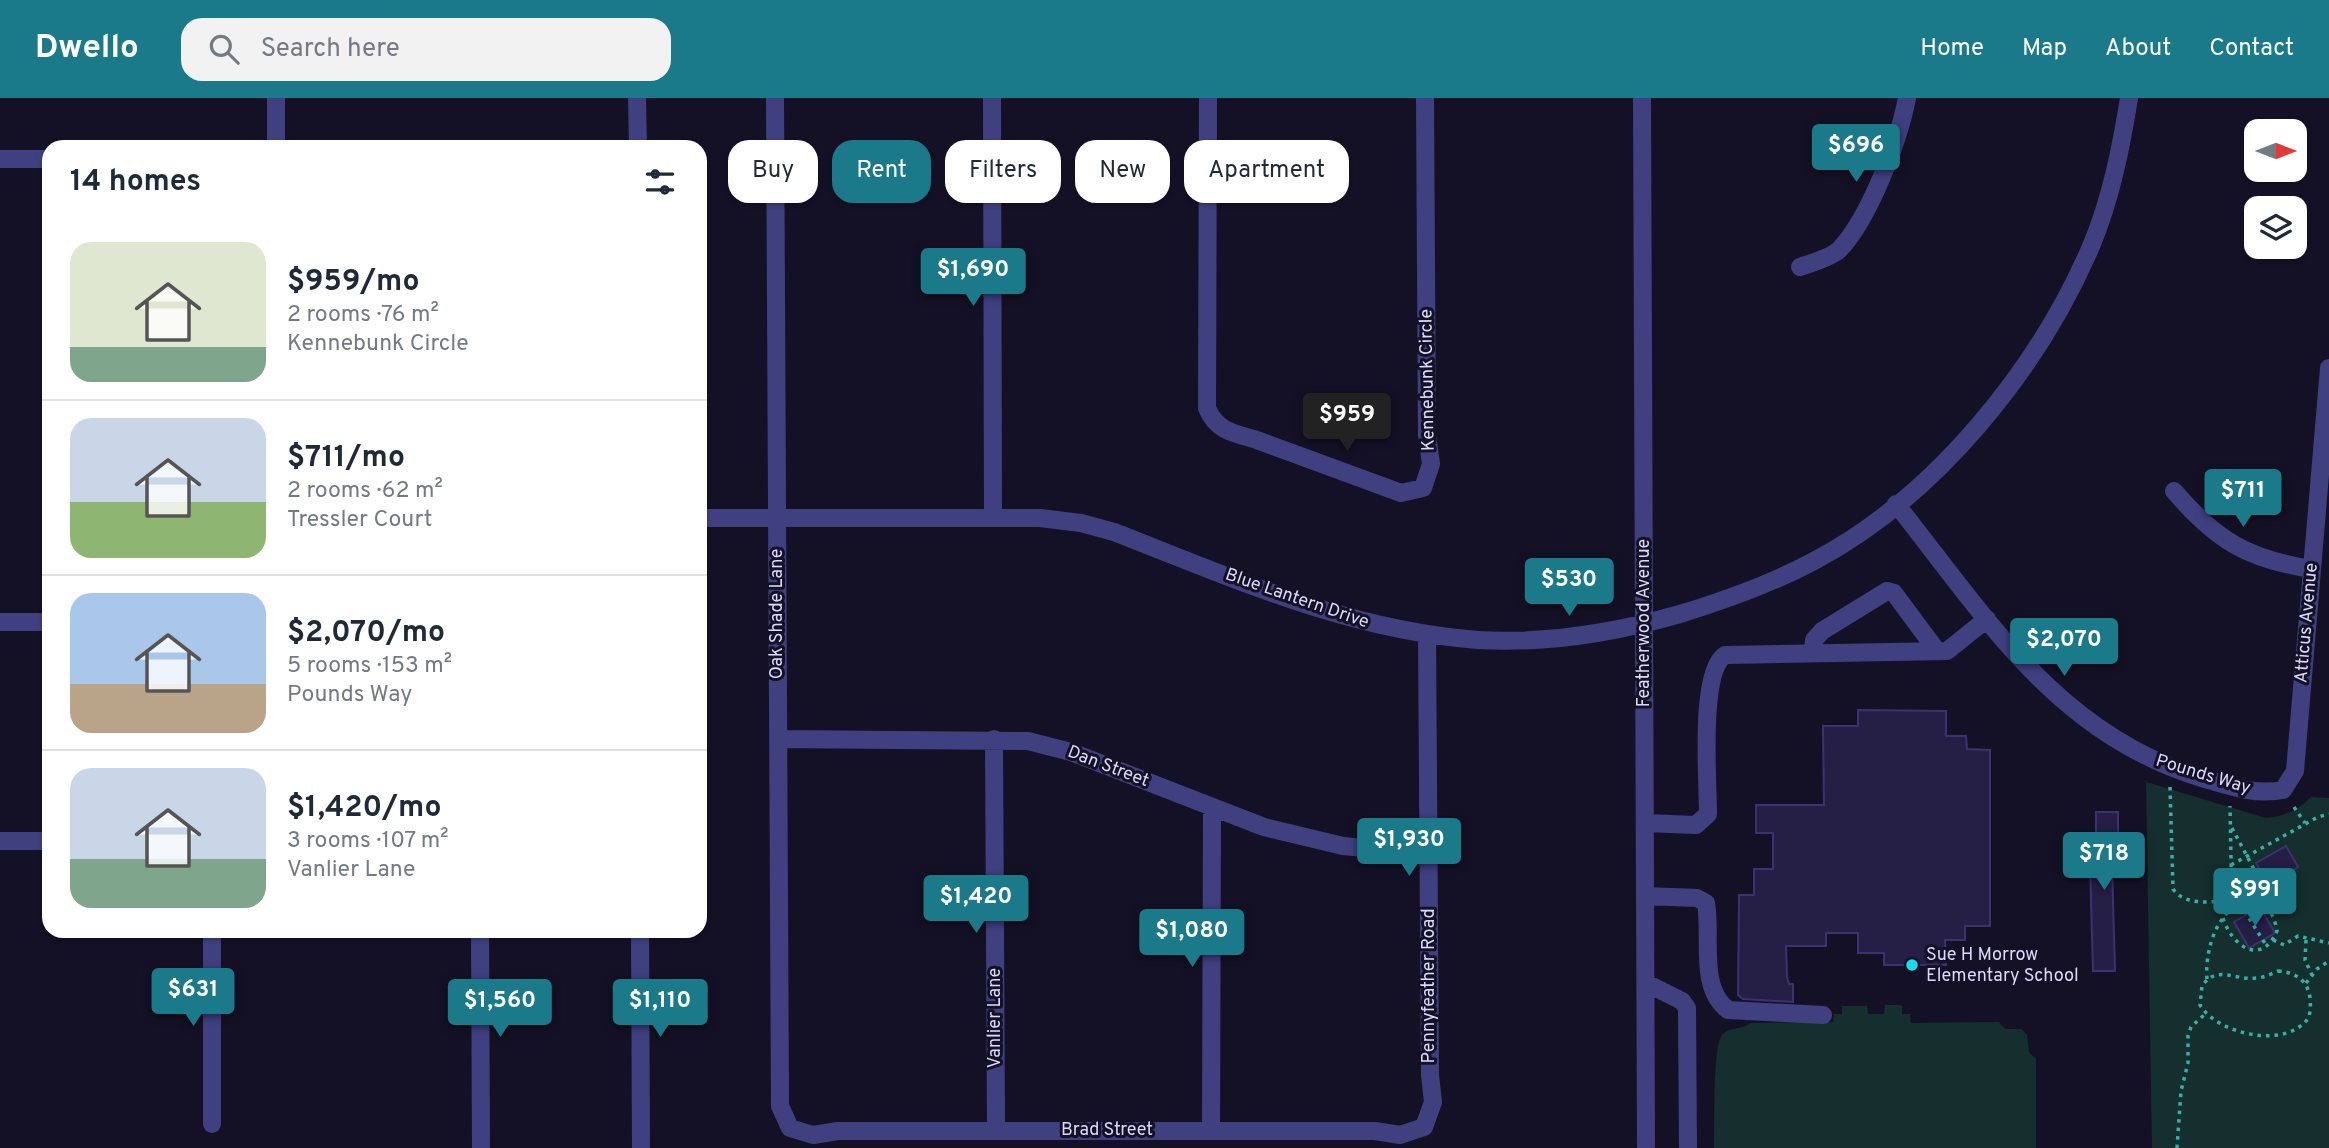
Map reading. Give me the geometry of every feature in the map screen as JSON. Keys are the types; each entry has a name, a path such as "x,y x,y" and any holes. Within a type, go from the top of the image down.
{"street":[{"path":"276,98 276,140"},
{"path":"638,98 638,140"},
{"name":"Oak Shade Lane","path":"775,98 780,1106 790,1128"},
{"path":"992,98 993,517"},
{"name":"Kennebunk Circle","path":"1208,98 1207,408 1213,423 1231,433 1401,493 1423,488 1431,464 1427,435 1425,98"},
{"name":"Featherwood Avenue","path":"1642,98 1646,1148"},
{"path":"1800,267 1838,251 1859,220 1891,153 1907,98"},
{"name":"Blue Lantern Drive","path":"707,518 993,517 1081,523 1114,532 1328,613 1387,628 1482,640 1562,638 1644,624 1735,597 1816,560 1896,504 1926,479 1987,415 2052,324 2077,276 2105,207 2129,98"},
{"path":"0,159 42,159"},
{"name":"Atticus Avenue","path":"2283,790 2295,771 2329,369"},
{"path":"2175,491 2198,519 2222,540 2265,559 2311,569"},
{"name":"Pounds Way","path":"1896,504 2029,671 2081,718 2136,753 2170,768 2264,794 2283,790"},
{"path":"1813,652 1814,640 1822,631 1887,591 1894,593 1937,651"},
{"path":"1645,823 1696,825 1708,814 1708,685 1717,660 1735,653 1937,651 1956,646 1987,619"},
{"path":"0,622 42,622"},
{"name":"Pennyfeather Road","path":"1424,1126 1433,1102 1430,1075 1427,634"},
{"name":"Dan Street","path":"778,739 995,739 1053,746 1264,827 1343,846 1428,854"},
{"name":"Vanlier Lane","path":"995,739 996,1130"},
{"path":"1211,1131 1212,807"},
{"path":"0,841 42,841"},
{"path":"1645,896 1697,898 1706,903 1710,984 1721,1005 1728,1010 1823,1015"},
{"path":"212,938 212,1124"},
{"path":"481,938 481,1148"},
{"path":"640,938 641,1148"},
{"path":"1646,983 1682,1001 1687,1008 1688,1148"},
{"name":"Brad Street","path":"790,1128 813,1135 838,1131 996,1130 1375,1131 1400,1135 1424,1126"}],"path":[{"path":"2170,787 2173,890 2178,897 2192,901 2231,901"},
{"path":"2231,806 2232,909"},
{"path":"2294,807 2305,824"},
{"path":"2231,865 2305,824 2329,814"},
{"path":"2231,826 2265,890"},
{"path":"2207,979 2224,973 2256,978 2278,971 2295,975 2306,983 2311,995 2309,1017 2304,1025 2287,1032 2248,1034 2222,1026 2205,1014 2199,997 2207,979 2208,950 2222,916 2295,873"},
{"path":"2222,916 2228,933 2242,948 2251,950 2266,945 2273,940 2277,931 2272,913 2251,898"},
{"path":"2240,904 2266,945"},
{"path":"2273,940 2284,945 2298,936 2306,940 2329,943"},
{"path":"2306,940 2305,960 2312,975"},
{"path":"2306,983 2329,961"},
{"path":"2177,1148 2181,1091 2188,1063 2188,1036 2192,1027 2205,1014"}],"green space":[{"path":"2146,782 2266,818 2290,812 2311,797 2329,798 2329,1148 2152,1148"},
{"path":"1885,1005 1902,1005 1902,1014 1910,1014 1911,1023 1999,1022 2005,1029 2022,1029 2027,1035 2029,1052 2036,1059 2036,1148 1714,1148 1717,1053 1723,1034 1751,1023 1833,1022 1834,1014 1842,1014 1842,1006 1867,1006 1868,1014 1884,1014"}],"building":[{"name":"Sue H Morrow Elementary School","path":"1858,710 1946,711 1946,736 1966,736 1967,749 1990,750 1990,926 1965,926 1965,940 1945,940 1946,965 1884,965 1884,953 1858,953 1858,933 1826,933 1826,946 1786,946 1787,977 1789,984 1793,984 1793,1002 1743,999 1738,995 1739,895 1754,895 1754,869 1773,869 1773,833 1756,833 1756,805 1824,805 1823,726 1858,726"},
{"path":"2096,812 2118,812 2118,864 2112,864 2115,971 2093,971 2090,864 2096,864"},
{"path":"2286,846 2298,867 2268,885 2256,863"},
{"path":"2260,907 2275,933 2249,948 2234,922"}],"place":[{"name":"Sue H Morrow Elementary School","path":"1912,965"}]}
